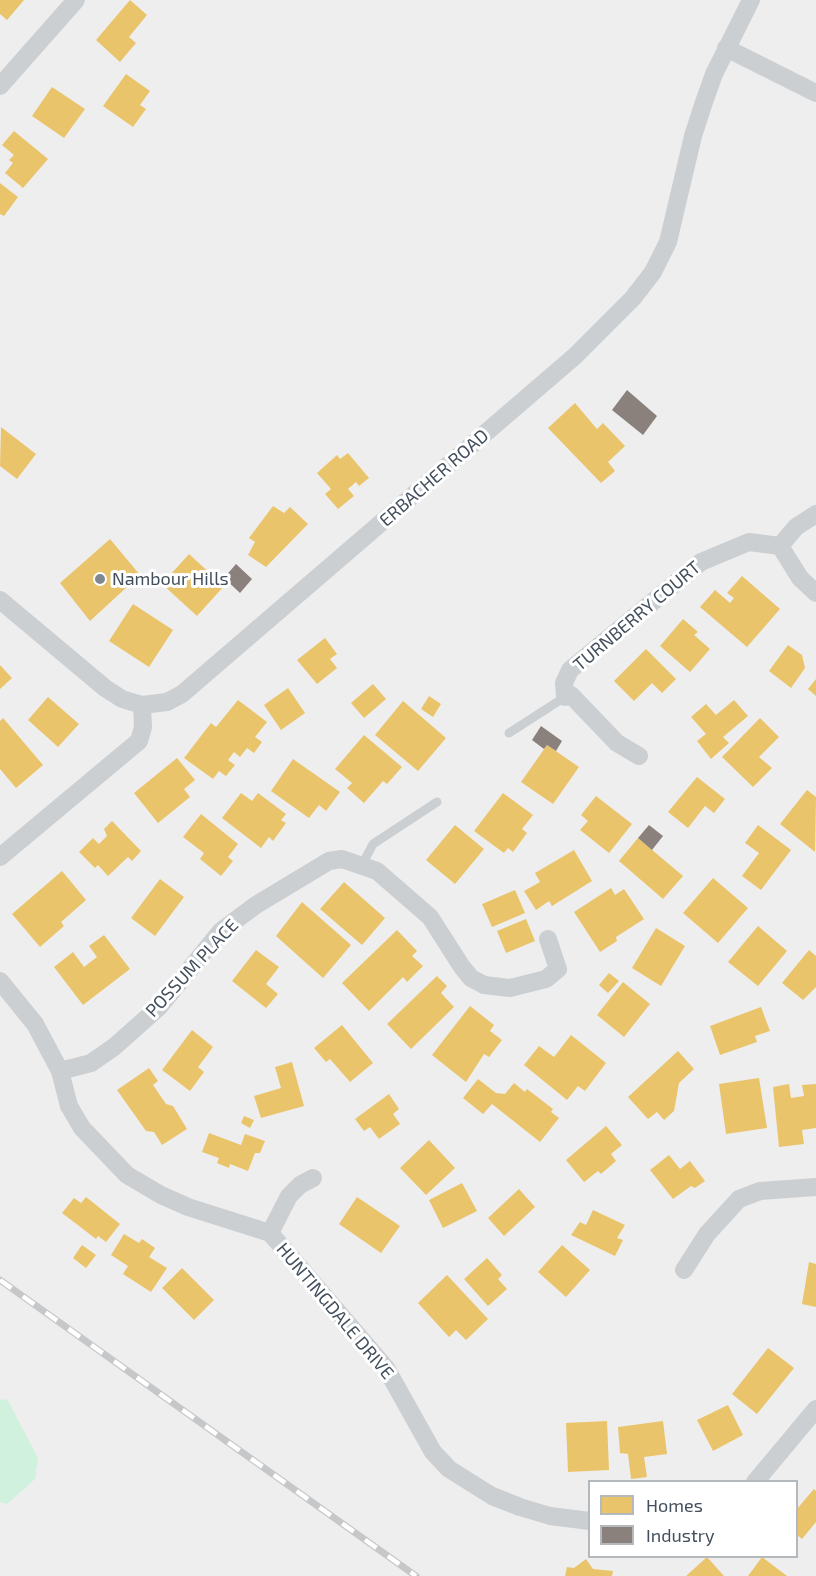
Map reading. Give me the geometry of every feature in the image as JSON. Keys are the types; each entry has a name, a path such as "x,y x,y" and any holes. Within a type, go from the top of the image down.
{"street":[{"path":"0,86 76,0"},
{"name":"ERBACHER ROAD","path":"142,705 167,702 182,694 567,364 633,298 653,272 668,242 693,136 714,74 751,0"},
{"path":"726,48 816,93"},
{"path":"816,514 796,527 780,546 800,578 816,593"},
{"name":"TURNBERRY COURT","path":"565,697 564,683 570,670 701,562 749,542 780,546"},
{"path":"0,600 105,688 122,699 142,705 143,727 139,741 128,752 0,857"},
{"path":"565,697 571,695 617,743 639,756"},
{"name":"POSSUM PLACE","path":"60,1071 91,1063 114,1047 159,1007 210,943 238,916 329,861 342,859 377,871 430,917 462,967 471,978 484,985 510,988 546,979 558,969 548,939"},
{"name":"HUNTINGDALE DRIVE","path":"0,981 35,1024 60,1071 69,1106 82,1128 127,1175 161,1195 188,1207 270,1233 386,1368 433,1452 449,1469 492,1496 520,1507 550,1516 588,1521"},
{"path":"270,1233 289,1196 300,1185 313,1178"},
{"path":"684,1270 707,1234 740,1199 759,1191 816,1187"},
{"path":"757,1480 816,1409"}],"lane":[{"path":"509,733 565,697"},
{"path":"362,865 373,844 437,802"}],"green space":[{"path":"7,1399 38,1458 35,1479 7,1504 0,1502 0,1400"}],"building: Homes":[{"path":"0,0 24,0 7,20 0,14"},
{"path":"130,0 147,15 129,37 136,43 120,62 96,40"},
{"path":"126,74 150,91 140,105 146,109 133,127 103,106"},
{"path":"52,87 85,109 64,138 32,116"},
{"path":"14,131 48,159 23,188 5,173 13,163 9,160 14,155 2,145"},
{"path":"0,183 18,197 4,216 0,214"},
{"path":"575,403 597,429 603,423 625,446 608,462 615,471 601,483 548,428"},
{"path":"1,427 36,454 17,479 0,466"},
{"path":"348,453 369,478 359,486 356,482 348,489 354,496 338,509 325,494 331,489 317,473 337,455 340,459"},
{"path":"273,506 284,513 290,507 308,524 266,567 248,555 255,542 249,538"},
{"name":"Nambour Hills","path":"110,539 140,575 90,621 60,583"},
{"path":"189,554 224,586 197,616 162,584"},
{"path":"742,576 780,609 747,647 700,607 715,590 730,603 734,598 727,593"},
{"path":"133,604 173,630 149,667 109,641"},
{"path":"683,619 698,632 694,635 710,649 690,672 660,646"},
{"path":"325,638 337,654 330,659 337,668 317,684 297,660"},
{"path":"788,645 802,655 805,668 791,688 769,671"},
{"path":"646,649 676,679 662,693 652,683 634,701 614,681"},
{"path":"0,665 12,678 0,689"},
{"path":"816,679 816,696 808,689"},
{"path":"373,684 386,699 364,718 351,703"},
{"path":"288,688 305,713 281,730 264,705"},
{"path":"429,696 441,704 433,717 421,709"},
{"path":"48,697 79,724 58,747 28,720"},
{"path":"238,700 267,722 255,737 262,742 254,753 247,748 240,757 234,752 228,760 235,765 226,776 219,771 213,779 184,758 211,723 216,727"},
{"path":"734,700 748,716 723,737 729,743 711,759 697,741 706,734 691,717 706,704 716,715"},
{"path":"403,701 446,738 418,771 375,735"},
{"path":"3,718 43,765 16,788 0,769 0,721"},
{"path":"760,718 779,737 759,757 772,768 753,787 722,757"},
{"path":"364,735 402,767 387,784 383,781 364,803 347,788 352,783 335,769"},
{"path":"547,745 579,767 553,804 521,782"},
{"path":"177,758 195,780 184,789 190,797 158,823 134,793"},
{"path":"293,759 340,792 326,811 319,805 309,818 271,791"},
{"path":"697,777 725,799 714,813 705,806 688,828 668,812"},
{"path":"807,790 816,797 815,852 780,824"},
{"path":"241,793 252,801 258,793 286,814 281,820 286,823 273,841 269,837 261,848 222,818"},
{"path":"503,793 533,815 522,829 527,833 513,852 508,848 504,853 474,831"},
{"path":"596,796 632,824 609,853 580,830 588,821 581,815"},
{"path":"201,814 238,844 228,857 233,861 221,876 200,859 204,853 183,837"},
{"path":"112,821 141,851 132,861 128,857 108,876 98,865 95,868 79,852 93,838 99,844 107,836 104,829"},
{"path":"455,825 484,849 455,884 426,860"},
{"path":"758,825 791,850 761,890 742,876 759,853 745,843"},
{"path":"638,838 683,876 663,899 619,861"},
{"path":"574,850 592,881 552,906 549,901 536,910 524,891 540,882 535,873"},
{"path":"62,871 86,900 61,922 64,926 40,947 12,914"},
{"path":"713,878 748,908 718,943 683,913"},
{"path":"160,879 184,897 155,936 131,918"},
{"path":"344,882 385,918 362,945 320,909"},
{"path":"611,888 615,895 624,889 644,919 616,937 617,941 600,952 574,912"},
{"path":"515,890 525,913 492,927 482,904"},
{"path":"302,902 351,945 323,978 276,936"},
{"path":"526,919 535,941 506,953 497,931"},
{"path":"758,926 787,951 758,986 728,962"},
{"path":"656,928 685,946 661,986 632,968"},
{"path":"397,930 417,951 412,956 423,966 407,982 403,977 369,1011 342,983"},
{"path":"104,935 130,969 83,1005 54,967 73,952 84,967 97,957 89,946"},
{"path":"256,950 279,967 266,984 278,994 266,1008 232,981"},
{"path":"809,950 816,956 816,987 803,1000 782,983"},
{"path":"609,973 619,981 608,993 599,985"},
{"path":"437,976 447,986 441,993 454,1007 411,1049 387,1024"},
{"path":"623,982 650,1004 624,1037 597,1015"},
{"path":"470,1006 494,1025 490,1031 502,1040 489,1057 484,1054 466,1082 432,1055"},
{"path":"761,1007 770,1031 755,1036 757,1042 720,1055 710,1026"},
{"path":"342,1025 373,1063 350,1082 330,1059 326,1062 314,1048"},
{"path":"192,1030 213,1047 198,1067 204,1072 190,1091 162,1070"},
{"path":"571,1035 606,1063 585,1091 578,1086 567,1100 524,1065 539,1046 554,1057"},
{"path":"678,1051 694,1069 679,1083 674,1111 664,1120 657,1112 648,1119 628,1097"},
{"path":"292,1062 304,1106 261,1118 254,1096 281,1088 275,1067"},
{"path":"149,1068 158,1081 153,1085 166,1104 173,1106 187,1129 162,1145 154,1132 146,1131 117,1090"},
{"path":"759,1078 767,1128 726,1134 719,1084"},
{"path":"478,1079 496,1093 505,1094 514,1083 525,1092 527,1089 553,1109 551,1112 559,1118 540,1142 492,1104 483,1114 463,1098"},
{"path":"789,1084 791,1098 804,1096 802,1085 816,1084 816,1128 802,1130 804,1144 779,1147 773,1087"},
{"path":"389,1094 399,1109 393,1114 400,1124 379,1139 370,1127 364,1131 355,1119"},
{"path":"244,1116 254,1120 250,1128 241,1123"},
{"path":"606,1126 622,1145 611,1154 616,1161 601,1174 598,1171 584,1182 566,1160"},
{"path":"209,1133 241,1145 245,1134 265,1141 260,1153 255,1153 248,1171 230,1164 229,1168 217,1163 219,1158 202,1152"},
{"path":"429,1140 455,1168 426,1195 400,1168"},
{"path":"669,1155 680,1169 690,1161 705,1181 695,1188 691,1186 673,1199 650,1170"},
{"path":"462,1183 477,1211 443,1228 429,1200"},
{"path":"519,1189 535,1207 504,1236 488,1218"},
{"path":"86,1197 120,1224 106,1242 98,1236 96,1239 62,1213 74,1198 81,1203"},
{"path":"357,1197 400,1226 381,1253 339,1224"},
{"path":"593,1210 625,1225 617,1238 623,1240 615,1256 571,1235 580,1222 586,1225"},
{"path":"124,1234 139,1243 142,1239 155,1248 149,1257 167,1268 151,1292 123,1274 128,1266 111,1255"},
{"path":"82,1245 96,1255 86,1268 73,1258"},
{"path":"562,1245 590,1270 566,1297 538,1272"},
{"path":"487,1258 502,1275 498,1279 507,1289 488,1306 464,1279"},
{"path":"809,1262 816,1264 816,1307 802,1304"},
{"path":"182,1268 214,1300 194,1320 162,1288"},
{"path":"447,1275 488,1319 466,1340 456,1330 449,1337 418,1303"},
{"path":"768,1348 794,1368 757,1414 732,1394"},
{"path":"728,1405 743,1435 713,1451 697,1420"},
{"path":"607,1421 609,1470 568,1472 566,1423"},
{"path":"663,1421 667,1454 644,1457 647,1477 631,1479 628,1454 620,1453 618,1427"},
{"path":"814,1489 816,1491 816,1522 802,1539 798,1536 798,1508"},
{"path":"708,1558 724,1576 686,1576"},
{"path":"763,1558 787,1576 748,1576"},
{"path":"586,1559 593,1569 613,1571 612,1576 565,1576 567,1567 574,1568"}],"building: Industry":[{"path":"627,390 657,416 643,435 612,410"},
{"path":"236,564 252,579 240,593 224,578"},
{"path":"541,726 562,741 556,751 547,745 544,749 532,740"},
{"path":"649,825 663,836 652,850 638,838"}],"railway":[{"path":"0,1280 416,1576"}],"place":[{"name":"Nambour Hills","path":"100,579"}]}
